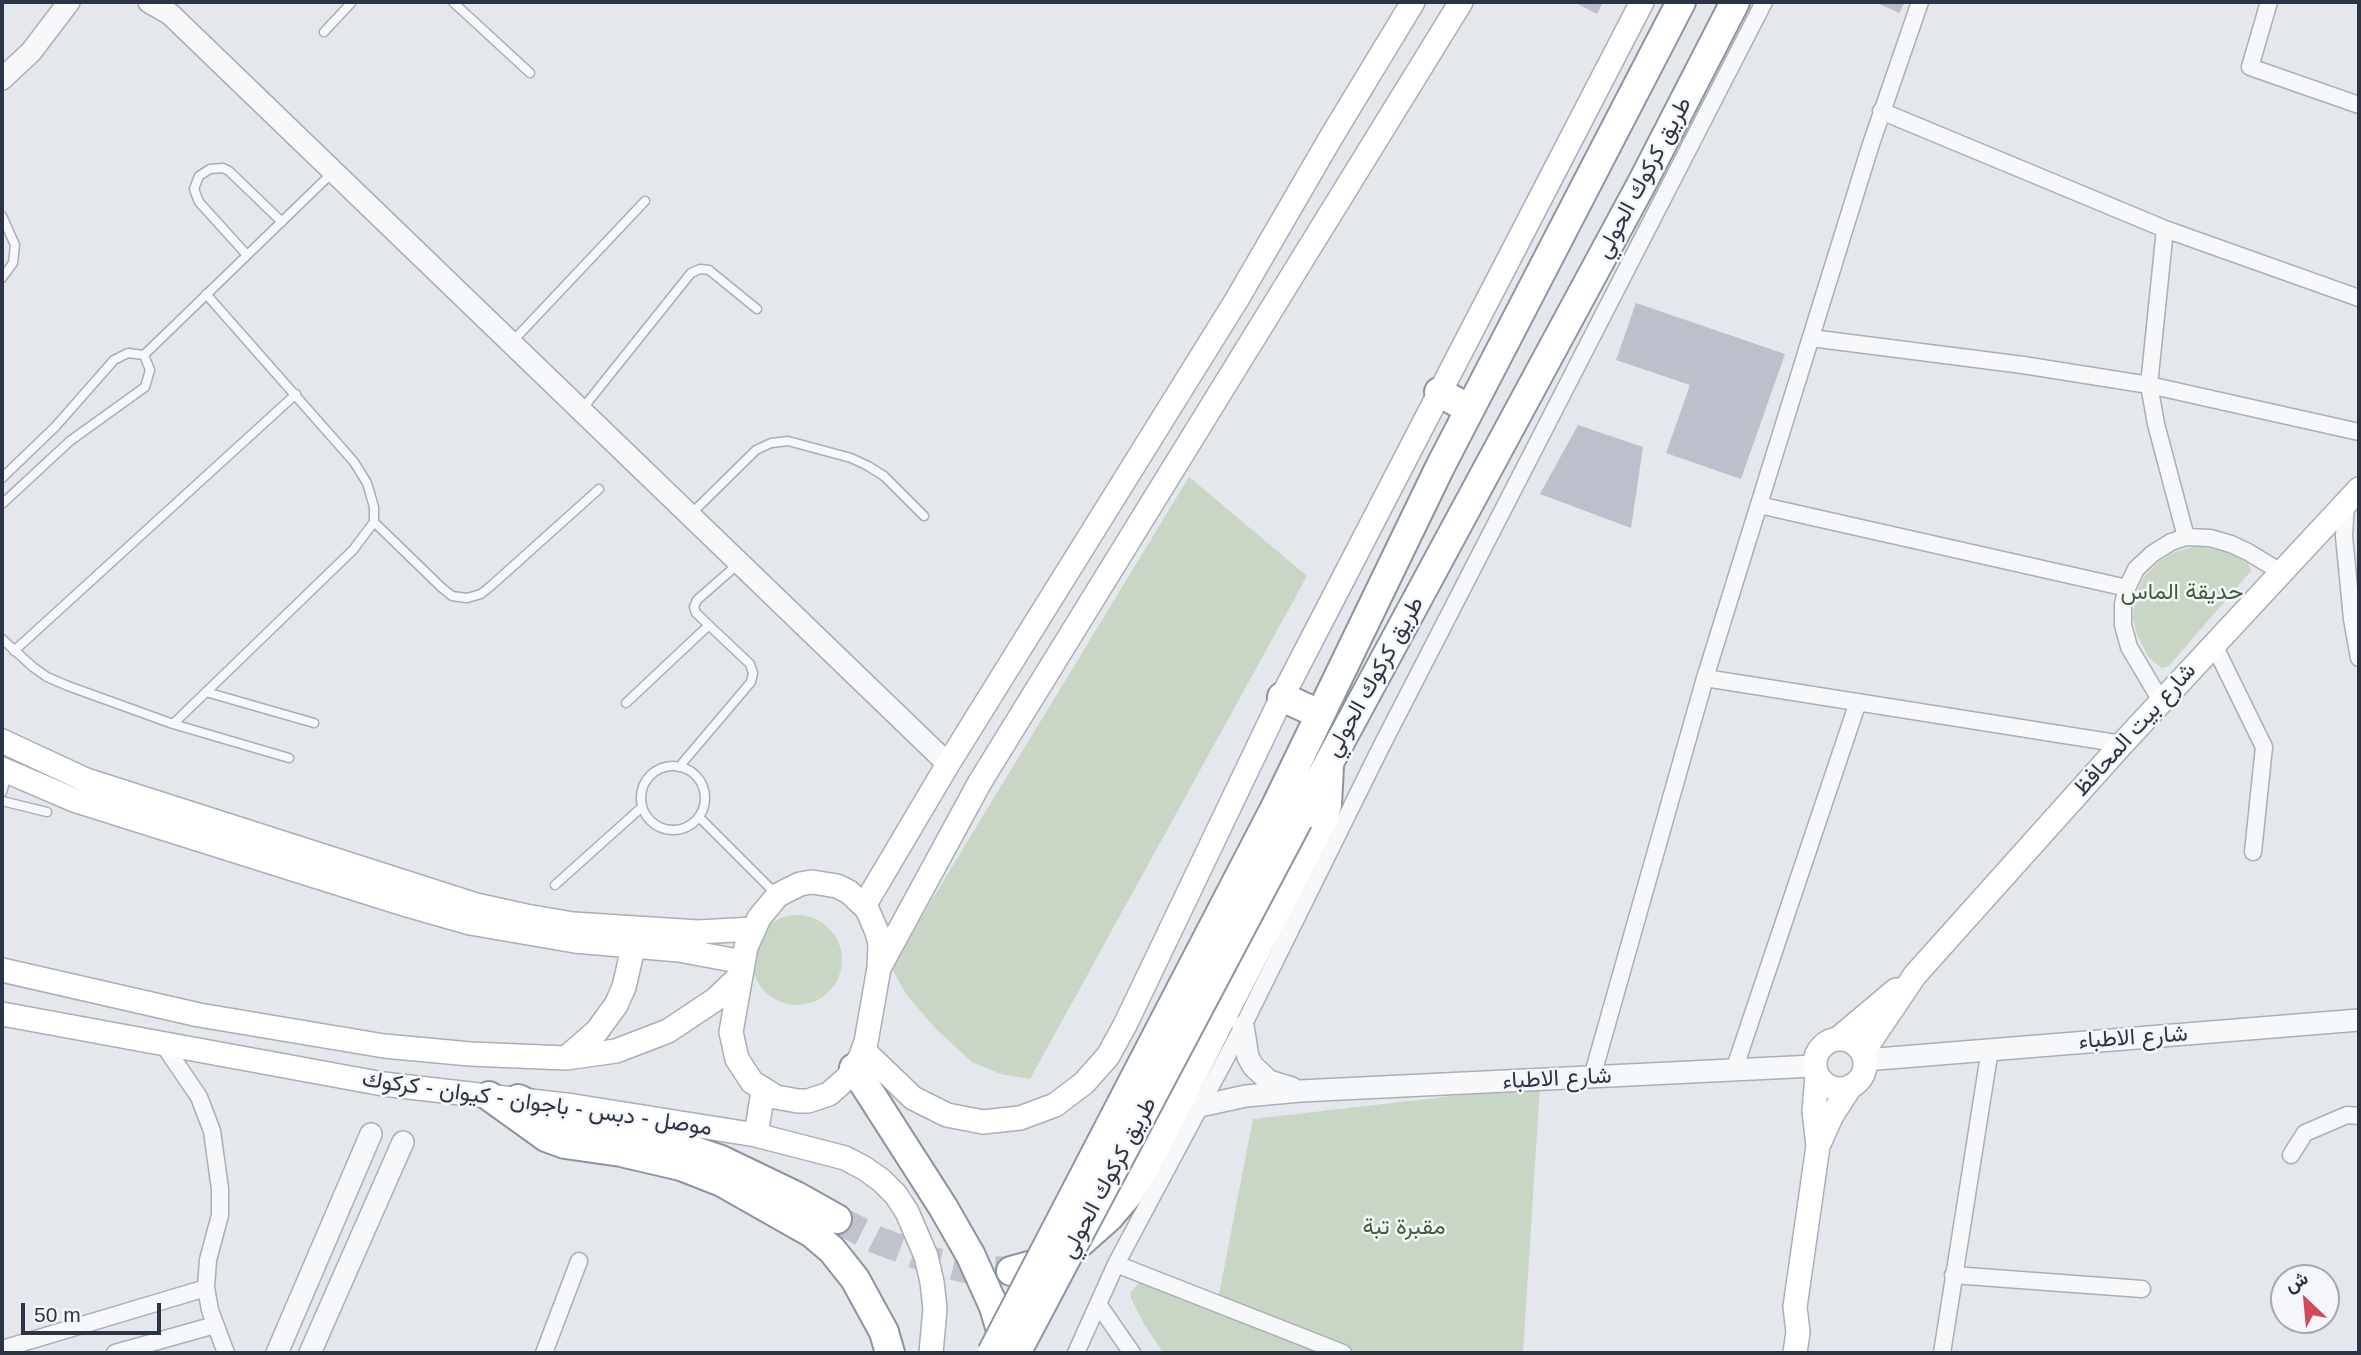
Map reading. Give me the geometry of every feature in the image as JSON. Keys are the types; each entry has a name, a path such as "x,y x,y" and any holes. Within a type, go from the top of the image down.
{"highway":[{"name":"طريق كركوك الحولي","path":"1016,1353 1286,814 1319,714 1469,409 1681,2"},
{"name":"طريق كركوك الحولي","path":"992,1353 1286,814 1329,759 1643,183 1735,2"},
{"path":"1439,392 1469,409"},
{"path":"1282,697 1319,714"},
{"path":"1011,1271 1040,1263 1073,1248 1110,1217 1127,1195 1148,1161 1323,818 1328,805 1329,759"},
{"path":"859,1059 965,1243 994,1307 1007,1353"},
{"path":"489,1096 545,1138 681,1166 722,1182 812,1233 832,1250 860,1287 884,1332 890,1353"},
{"path":"518,1099 564,1121 673,1144 721,1160 774,1184 837,1219"}],"main road":[{"path":"864,906 948,764 1236,301 1329,139 1413,2"},
{"path":"878,968 980,782 1461,2"},
{"path":"859,1059 913,1098 947,1115 983,1122 1020,1118 1055,1105 1084,1083 1108,1056 1282,697 1642,2"},
{"name":"شارع بيت المحافظ","path":"1795,1353 1798,1332 1795,1307 1818,1146 1814,1111 1815,1056 1820,1047 1828,1040 1839,1038 1915,975 2161,701 2353,496"},
{"path":"2,741 86,780 409,895 493,928 632,947 679,950 742,969"},
{"path":"948,764 980,782"},
{"path":"4,777 74,800 409,895 573,923 698,932 753,929"},
{"path":"825,882 849,892 864,906 873,920 880,944 878,968 859,1059 839,1087 829,1094 808,1101 787,1100 764,1091 743,1071 733,1046 731,1032 742,969 753,929 778,895 800,884 825,882"},
{"path":"566,1058 597,1031 616,1005 627,977 632,947"},
{"path":"2,970 199,1015 384,1046 470,1054 566,1058 616,1051 668,1031 699,1013 742,969"},
{"name":"شارع بيت المحافظ","path":"1818,1146 1832,1115 1852,1086 1860,1080 1865,1070 1864,1056 1915,975"},
{"name":"موصل - دبس - باجوان - كيوان - كركوك","path":"2,1014 383,1084 518,1099 756,1135 845,1158 881,1180 895,1195 912,1222 926,1256 932,1282 935,1308 931,1353"},
{"path":"1839,1038 1857,1044 1864,1056"},
{"path":"1816,1071 1823,1084 1832,1088 1852,1086"},
{"path":"756,1135 764,1091"},
{"name":"شارع بيت المحافظ","path":"1781,1353 1787,1324 1795,1307"}],"street":[{"path":"2,79 31,52 69,2"},
{"path":"149,2 167,8 948,764"},
{"path":"1076,1353 1116,1264 1243,1026 1380,749 1764,2"},
{"path":"1592,1077 1705,678 1881,111 1920,2"},
{"path":"2269,2 2250,67 2359,105"},
{"path":"1881,111 2165,229 2359,298"},
{"path":"2165,229 2149,385 2156,424 2186,537"},
{"path":"1811,338 2023,365 2149,385 2359,432"},
{"path":"2353,496 2344,536 2352,619 2359,658"},
{"path":"1759,505 2127,587"},
{"path":"2161,701 2129,647 2123,625 2123,604 2127,587 2136,569 2152,554 2171,542 2186,537 2210,538 2231,544 2281,572"},
{"path":"2214,645 2264,747 2253,852"},
{"path":"1705,678 2122,744"},
{"path":"1734,1070 1858,702"},
{"name":"شارع الاطباء","path":"1864,1056 1990,1049 2359,1020"},
{"name":"شارع الاطباء","path":"1243,1026 1248,1057 1260,1074 1269,1081 1300,1091"},
{"path":"163,1044 199,1097 212,1131 220,1189 220,1215 208,1260 206,1288 215,1325 226,1353"},
{"path":"1942,1353 1990,1049"},
{"name":"شارع الاطباء","path":"1200,1105 1246,1096 1300,1091 1734,1070 1816,1071"},
{"path":"2291,1155 2305,1133 2347,1115 2359,1116"},
{"path":"277,1353 371,1133"},
{"path":"310,1353 403,1142"},
{"path":"318,1260 345,1272"},
{"path":"544,1353 579,1261"},
{"path":"1116,1264 1343,1353"},
{"path":"1953,1275 2142,1289"},
{"path":"2,1349 206,1288"},
{"path":"1098,1304 1132,1353"},
{"path":"115,1353 215,1325"}],"lane":[{"path":"324,32 352,2"},
{"path":"453,2 530,73"},
{"path":"247,255 198,202 194,189 200,176 210,169 229,171 282,222"},
{"path":"2,478 55,427 114,360 128,354 144,355 334,172"},
{"path":"511,342 645,201"},
{"path":"2,216 12,236 15,254 13,263 2,278"},
{"path":"581,410 691,273 700,269 709,270 757,309"},
{"path":"173,724 353,550 374,522 374,507 367,483 354,462 206,294"},
{"path":"2,504 71,441 145,387 150,370 144,355"},
{"path":"14,651 296,394"},
{"path":"690,515 756,450 771,443 789,441 851,458 868,466 891,482 924,516"},
{"path":"374,522 441,587 453,596 467,598 487,590 599,489"},
{"path":"679,767 751,682 753,673 750,664 696,613 694,607 696,600 740,563"},
{"path":"626,703 709,625"},
{"path":"2,639 47,677 173,724 289,758"},
{"path":"206,692 314,723"},
{"path":"679,767 695,775 704,790 705,800 699,817 685,828 667,830 651,822 642,807 641,797 647,780 661,769 679,767"},
{"path":"2,802 47,812"},
{"path":"555,885 642,807"},
{"path":"699,817 778,895"}],"green space":[{"path":"1189,477 1307,576 1030,1079 1001,1074 972,1062 936,1029 906,994 891,967"},
{"name":"حديقة الماس","path":"2192,547 2230,553 2248,563 2251,571 2169,666 2162,668 2149,658 2137,635 2133,618 2135,597 2143,578 2156,564 2172,553"},
{"path":"797,915 814,918 829,928 839,943 842,960 839,977 829,992 814,1002 797,1005 780,1002 765,992 755,977 752,960 755,943 765,928 780,918"},
{"name":"مقبرة تبة","path":"1540,1086 1523,1353 1163,1353 1144,1324 1131,1298 1131,1292 1140,1282 1146,1281 1216,1310 1253,1119"}],"building":[{"path":"1574,2 1603,2 1597,14"},
{"path":"1875,2 1905,2 1899,13"},
{"path":"1636,303 1785,354 1741,479 1666,453 1690,385 1616,360"},
{"path":"1578,425 1643,447 1631,528 1540,494"}],"tunnel":[{"path":"837,1219 877,1240 933,1261 965,1269 1011,1271"}]}
